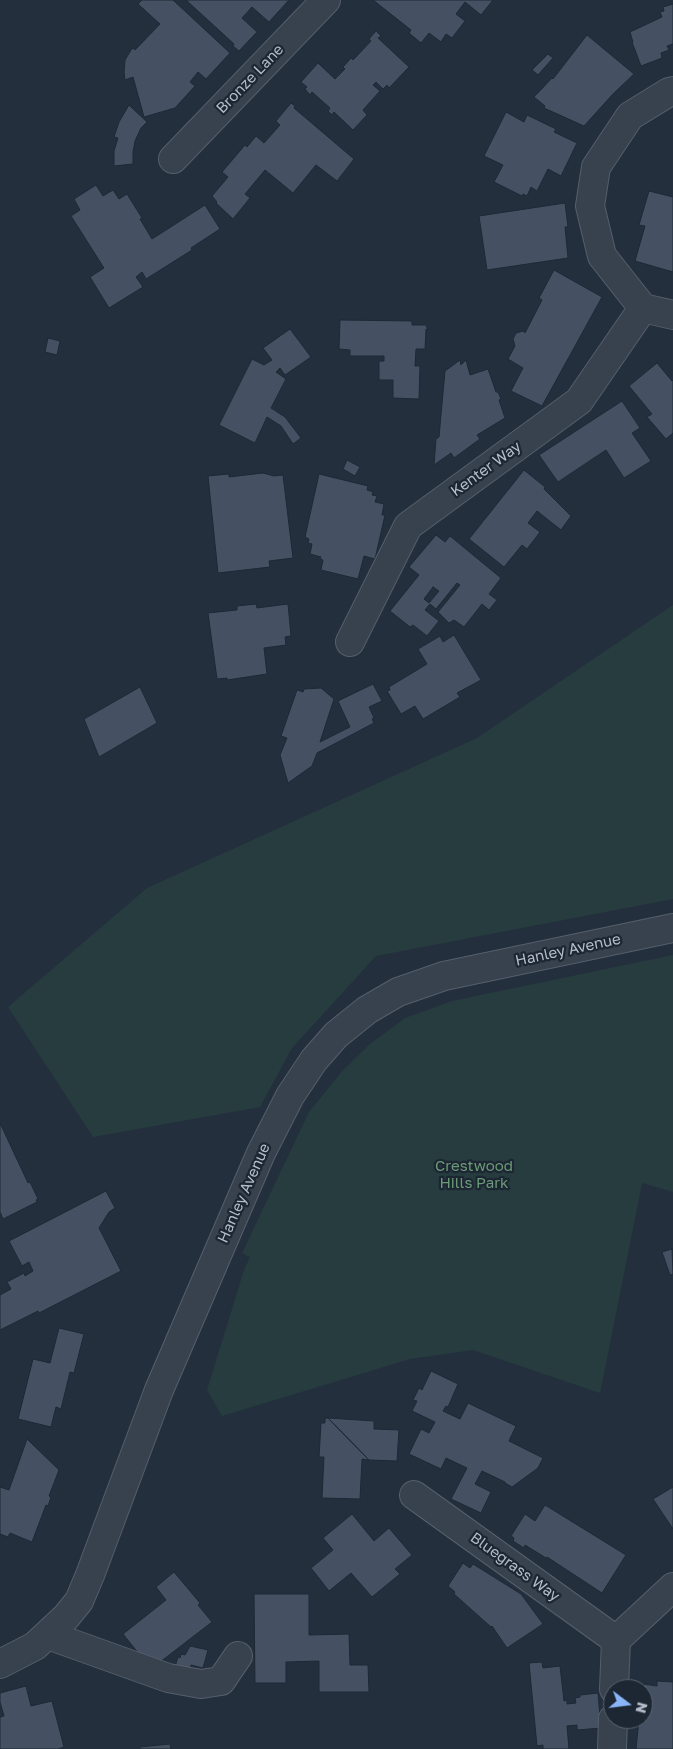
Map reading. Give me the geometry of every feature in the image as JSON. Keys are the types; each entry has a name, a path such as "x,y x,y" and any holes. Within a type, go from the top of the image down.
{"street":[{"name":"Bronze Lane","path":"173,159 326,0"},
{"path":"673,91 630,116 596,167 590,206 602,256 643,308 673,315"},
{"name":"Kenter Way","path":"350,642 408,526 578,401 643,308"},
{"name":"Hanley Avenue","path":"0,1664 35,1646 48,1636 78,1601 90,1575 159,1390 261,1153 290,1096 314,1060 336,1035 366,1010 398,992 444,976 673,928"},
{"name":"Bluegrass Way","path":"414,1495 616,1640"},
{"path":"614,1679 616,1640 673,1587"},
{"path":"48,1636 168,1678 201,1684 221,1681 238,1656"},
{"path":"612,1749 613,1729"}],"green space":[{"path":"673,605 673,899 376,956 292,1048 260,1107 93,1137 8,1007 147,888 477,738"},
{"name":"Crestwood Hills Park","path":"673,955 673,1192 642,1183 600,1393 473,1350 410,1359 222,1416 207,1390 244,1270 250,1257 242,1253 309,1112 343,1070 370,1044 405,1018 452,1001"}],"building":[{"path":"142,0 173,0 230,53 206,79 198,72 190,82 195,86 175,108 144,117 133,77 125,80 124,72 125,60 131,50 133,48 135,50 160,24 138,4"},
{"path":"186,0 289,0 269,22 252,7 242,18 257,32 239,51 233,46 234,44"},
{"path":"373,0 493,0 481,15 465,2 456,14 465,21 452,38 446,34 441,42 429,33 421,43 409,33 411,30"},
{"path":"673,4 673,44 667,46 669,50 661,53 662,58 641,66 630,32 662,17 660,12 664,11 663,7"},
{"path":"376,31 381,36 378,38 409,67 389,88 387,85 383,89 376,82 373,85 380,91 363,110 367,115 353,130 334,112 332,115 328,111 330,108 312,92 310,95 305,89 307,87 301,82 318,63 335,79 345,69 343,67 351,58 353,60 371,41 369,39"},
{"path":"587,35 634,74 584,126 544,108 545,106 534,97 553,79"},
{"path":"548,54 553,58 538,75 532,70"},
{"path":"291,103 295,106 294,108 354,159 337,181 316,165 293,193 265,170 245,194 250,198 233,219 216,203 212,196 228,177 222,172 245,145 247,147 256,136 264,143 280,125 276,121"},
{"path":"129,105 147,122 141,128 135,141 133,164 114,166 114,151 118,138 114,137 119,122"},
{"path":"506,112 524,122 527,115 556,129 554,132 577,143 561,176 548,169 537,191 531,187 527,196 523,194 522,196 494,182 503,165 484,156"},
{"path":"96,185 103,196 113,190 119,199 127,194 152,239 205,205 220,229 191,248 192,250 146,279 142,272 136,277 143,287 109,308 90,277 104,268 71,216 80,210 74,199"},
{"path":"649,191 673,197 673,272 635,261 645,226 639,225"},
{"path":"565,203 568,227 565,227 568,258 487,270 479,216"},
{"path":"554,270 602,297 542,406 511,391 523,368 508,359 515,346 513,339 516,333 523,331 525,333 542,300 539,298"},
{"path":"340,320 412,321 412,325 426,325 428,330 426,329 425,349 416,349 415,366 420,366 419,399 393,398 393,380 379,380 379,361 384,361 384,356 350,356 350,350 339,349"},
{"path":"290,329 311,357 285,375 280,368 276,372 286,379 271,408 285,417 301,438 293,444 281,426 267,417 255,443 219,425 252,359 264,365 272,360 263,348"},
{"path":"48,338 60,341 57,355 45,352"},
{"path":"460,360 461,365 466,360 470,375 488,369 496,392 498,392 501,399 499,400 505,418 477,435 480,439 454,458 451,453 434,465 436,439 439,437 445,371"},
{"path":"657,363 673,380 673,433 666,439 647,417 652,414 629,386"},
{"path":"622,401 640,428 632,433 651,461 624,478 606,450 558,482 539,455"},
{"path":"347,460 360,467 355,476 343,469"},
{"path":"524,470 545,487 544,489 571,516 561,530 537,511 528,523 540,532 527,549 522,545 504,567 469,539"},
{"path":"263,473 274,476 283,475 293,558 269,561 270,567 218,573 208,476 229,474 229,477"},
{"path":"319,474 368,486 367,490 373,492 372,495 377,496 375,502 384,504 382,515 385,515 375,559 364,556 358,579 321,570 323,560 320,559 321,557 310,554 312,544 308,543 309,539 305,537"},
{"path":"436,535 445,542 450,536 501,578 489,594 497,600 489,610 482,604 464,627 454,620 449,623 438,612 460,585 457,583 436,609 430,604 425,610 439,621 427,636 413,625 410,627 390,611 419,575 409,567","holes":["433,587 439,591 429,603 424,599"]},
{"path":"256,604 257,608 288,604 291,636 285,637 286,645 264,648 267,674 227,680 227,678 217,679 208,613 237,610 237,606"},
{"path":"454,635 481,680 457,693 460,697 423,719 415,706 401,714 387,691 390,690 389,687 427,664 418,649 440,636 443,642"},
{"path":"373,684 382,701 369,707 374,723 317,753 312,766 288,783 280,755 287,738 281,736 297,690 303,692 304,689 321,688 334,699 320,742 350,727 338,701"},
{"path":"140,687 157,723 99,757 84,719"},
{"path":"0,1123 28,1183 30,1182 38,1199 36,1200 37,1202 3,1219 0,1212"},
{"path":"106,1191 115,1208 109,1212 99,1228 121,1271 39,1313 38,1311 0,1330 0,1295 11,1289 7,1282 24,1273 25,1276 33,1271 29,1262 22,1266 9,1241"},
{"path":"672,1249 673,1274 670,1275 662,1252"},
{"path":"59,1328 84,1334 74,1373 70,1372 61,1409 56,1407 51,1427 18,1419 33,1359 50,1363"},
{"path":"431,1371 458,1384 448,1407 446,1406 443,1411 460,1419 468,1403 516,1426 509,1441 543,1458 538,1468 512,1487 482,1471 475,1484 491,1492 481,1513 451,1499 467,1468 446,1458 441,1469 409,1454 421,1429 429,1433 435,1422 412,1411 417,1401 413,1400 419,1388 422,1390"},
{"path":"325,1418 328,1418 369,1460 362,1459 360,1499 322,1498 324,1457 319,1457 321,1423 325,1423"},
{"path":"328,1418 374,1421 374,1429 399,1430 397,1461 369,1460"},
{"path":"27,1439 59,1470 49,1496 51,1497 48,1506 46,1505 32,1542 10,1533 8,1537 0,1534 0,1487 9,1490"},
{"path":"673,1487 673,1529 653,1499"},
{"path":"545,1505 626,1555 602,1593 547,1557 525,1545 524,1548 513,1541 514,1538 511,1536 525,1514 535,1521"},
{"path":"352,1514 374,1541 389,1528 412,1555 395,1569 400,1574 372,1597 351,1573 329,1591 311,1568 333,1550 323,1538"},
{"path":"463,1563 470,1568 473,1564 521,1594 543,1624 507,1648 492,1626 454,1594 455,1592 448,1586"},
{"path":"174,1572 200,1603 198,1605 212,1622 151,1669 123,1634 166,1600 156,1587"},
{"path":"254,1594 309,1594 309,1635 349,1634 350,1665 368,1665 369,1692 319,1692 319,1661 286,1662 286,1683 255,1683"},
{"path":"190,1646 208,1650 203,1668 191,1665 190,1670 174,1670 178,1657 180,1658 181,1654 185,1655"},
{"path":"542,1662 543,1668 560,1666 564,1701 567,1700 567,1704 576,1703 575,1698 580,1697 580,1695 598,1693 601,1728 577,1730 577,1725 567,1726 569,1749 543,1749 543,1745 537,1746 529,1663"},
{"path":"657,1681 673,1682 673,1749 636,1749 638,1729 653,1729 653,1685 657,1686"},
{"path":"26,1686 31,1706 52,1701 64,1747 58,1749 0,1749 0,1717 4,1716 0,1702 0,1693"},
{"path":"170,1744 171,1749 140,1749 140,1747"}]}
